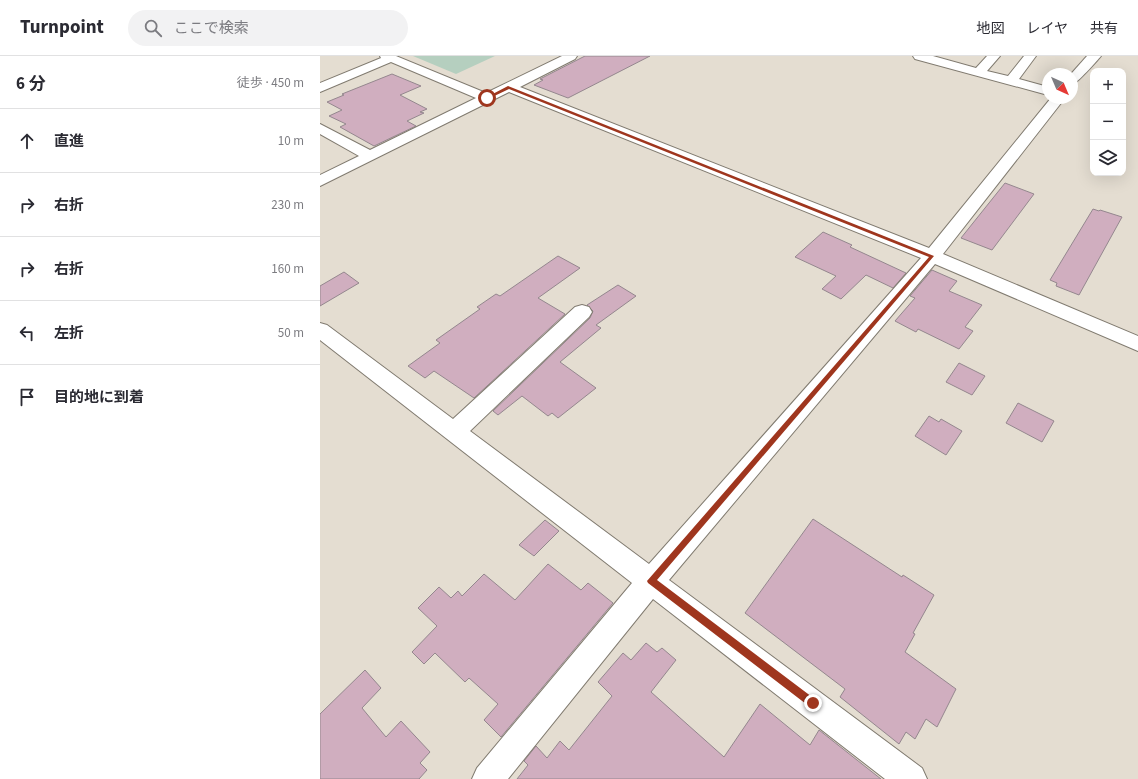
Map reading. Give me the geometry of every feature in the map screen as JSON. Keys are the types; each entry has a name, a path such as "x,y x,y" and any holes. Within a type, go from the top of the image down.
{"street":[{"path":"320,181 571,56"},
{"path":"919,56 1042,89"},
{"path":"979,72 994,56"},
{"path":"1011,81 1030,56"},
{"path":"1078,74 1088,61 1095,56"},
{"path":"320,88 388,57 487,98"},
{"path":"509,87 932,256 1138,344"},
{"path":"488,779 651,581 932,256 1053,104"},
{"path":"320,128 370,156"},
{"path":"454,432 582,312"},
{"path":"320,330 911,779"}],"green space":[{"path":"413,56 495,56 456,74"}],"building":[{"path":"585,56 650,56 568,98 534,85 543,80 540,79"},
{"path":"392,74 421,86 400,95 427,109 420,112 424,113 407,121 416,126 374,146 340,127 346,124 329,116 342,110 327,102 344,95 342,94"},
{"path":"1005,183 1034,194 992,250 961,238"},
{"path":"1093,209 1122,217 1079,295 1056,286 1057,283 1050,280"},
{"path":"823,232 852,245 850,247 906,273 893,288 866,275 841,299 822,289 836,276 795,257"},
{"path":"558,256 580,268 538,298 565,314 474,398 434,371 425,378 408,366 440,343 436,340 480,309 477,307 496,294 500,296"},
{"path":"932,270 957,281 949,291 982,305 965,327 973,331 959,349 918,329 916,332 895,321 915,298 910,296"},
{"path":"344,272 359,283 320,306 320,286"},
{"path":"618,285 636,296 596,325 601,328 560,362 596,388 558,418 552,413 548,416 522,396 498,415 493,411 590,318 593,311 587,305"},
{"path":"959,363 985,376 972,395 946,382"},
{"path":"1018,403 1054,421 1042,442 1006,423"},
{"path":"929,416 939,422 941,419 962,431 946,455 915,436"},
{"path":"813,519 902,577 903,575 934,595 913,633 915,634 905,652 956,689 937,727 926,719 915,739 906,732 899,744 840,697 845,689 745,613"},
{"path":"545,520 559,531 534,556 519,545"},
{"path":"548,564 581,590 588,583 613,603 501,737 484,720 498,704 469,678 465,682 435,653 424,664 412,652 437,626 418,608 439,587 451,598 458,591 462,596 484,574 515,600"},
{"path":"646,643 657,652 662,648 676,660 651,692 724,757 760,704 810,745 819,730 881,779 517,779 528,765 524,761 536,746 547,758 560,741 569,750 612,696 598,682 623,653 631,660"},
{"path":"365,670 381,688 362,708 386,737 401,721 430,752 420,763 427,770 419,779 320,779 320,714"}],"route":[{"path":"487,98 509,87 932,256 651,581 813,703"}]}
